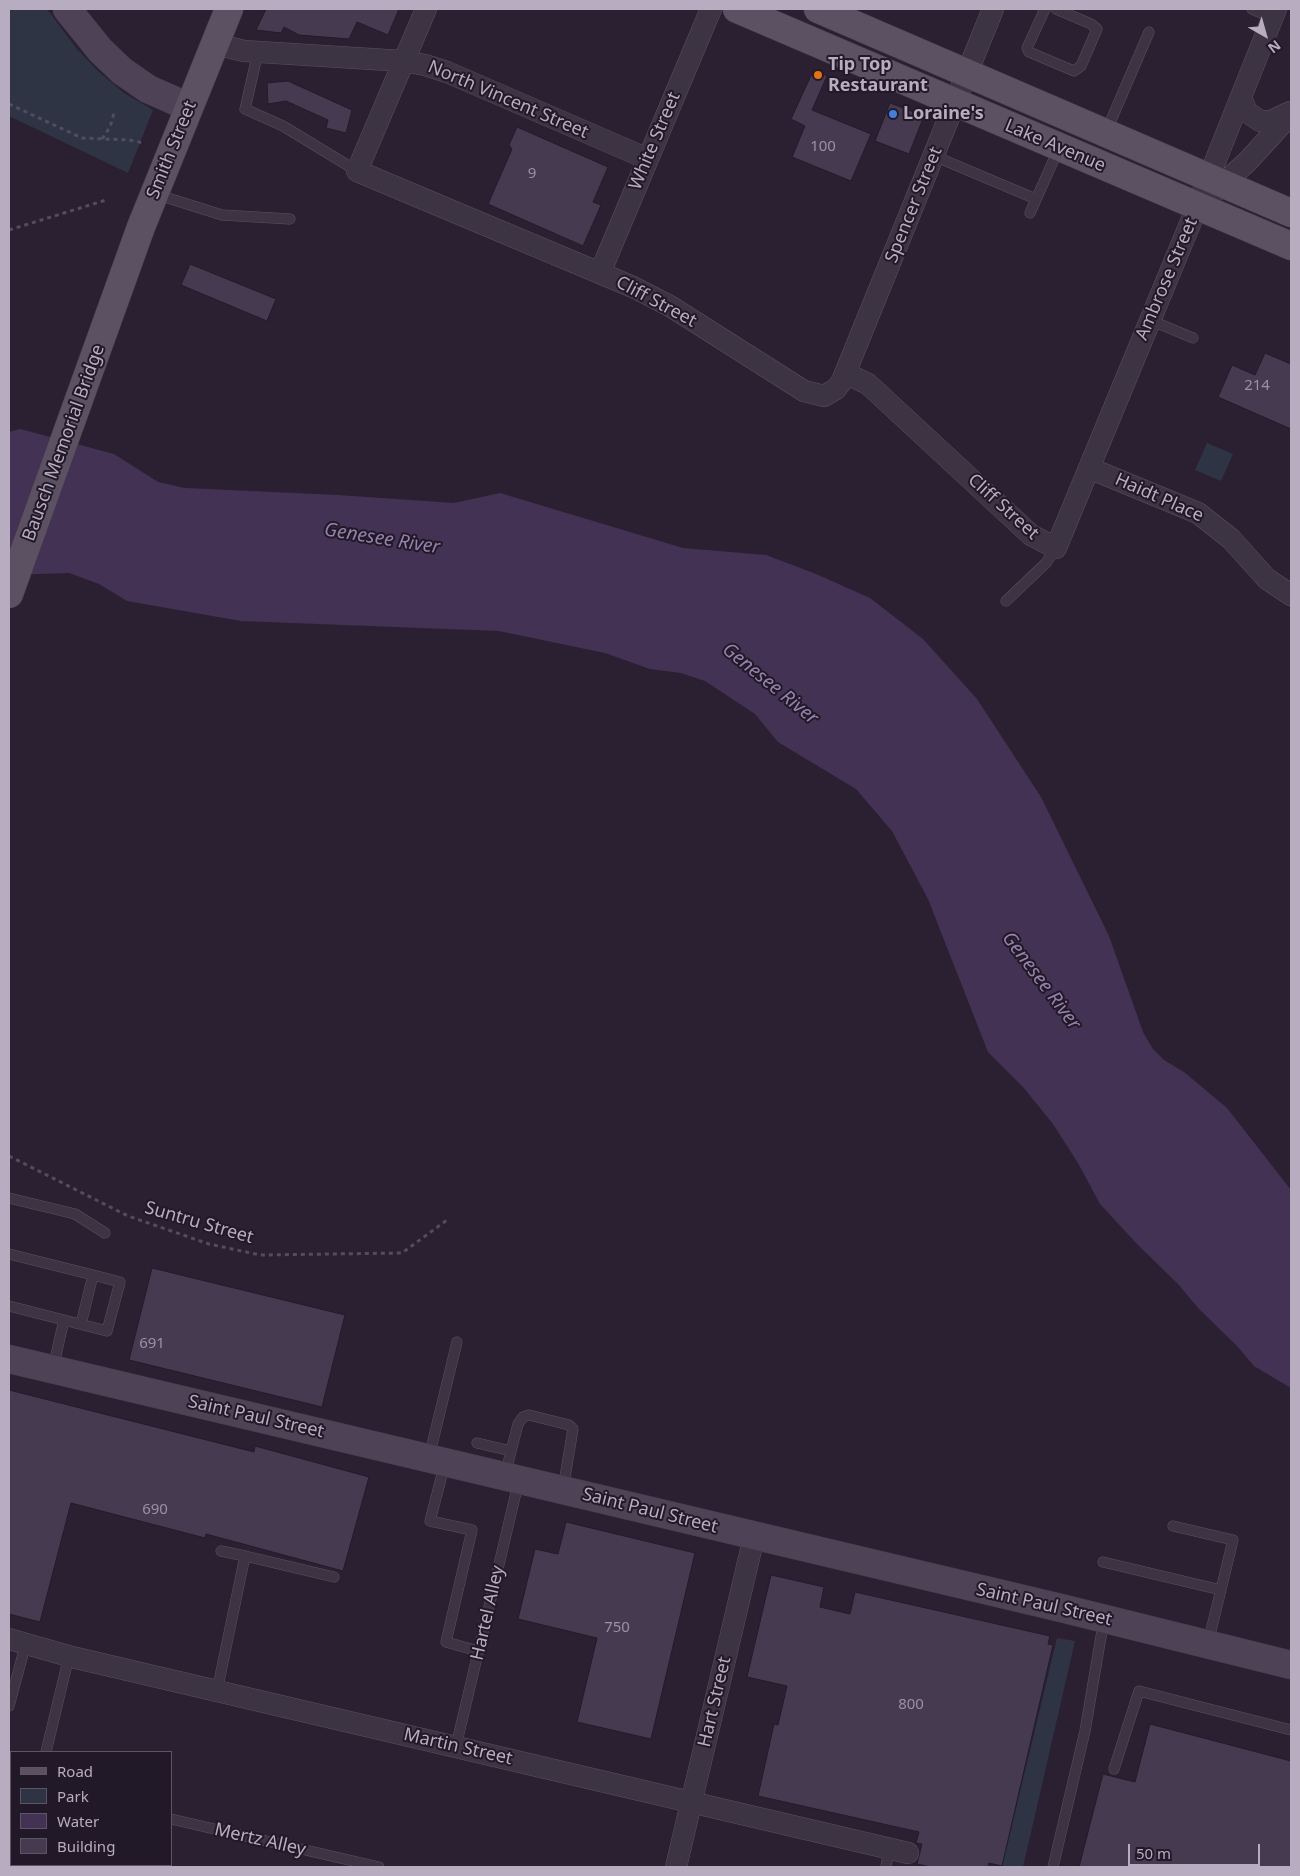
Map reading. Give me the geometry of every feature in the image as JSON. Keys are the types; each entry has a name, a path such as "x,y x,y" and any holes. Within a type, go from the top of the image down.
{"main road":[{"path":"67,9 100,50 122,71 148,89 189,107"},
{"name":"Smith Street","path":"118,292 154,194 229,9"},
{"name":"Lake Avenue","path":"737,9 1291,246"},
{"name":"Lake Avenue","path":"818,9 851,15 968,73 1291,213"},
{"name":"Bausch Memorial Bridge","path":"9,594 118,292"},
{"name":"Saint Paul Street","path":"9,1359 437,1460 512,1468 562,1490 754,1537 1083,1613 1291,1665"}],"street":[{"path":"357,171 426,9"},
{"name":"White Street","path":"600,273 711,9"},
{"name":"Spencer Street","path":"845,373 993,9"},
{"name":"Ambrose Street","path":"1056,548 1197,207 1216,180 1240,97 1274,13"},
{"name":"North Vincent Street","path":"215,44 233,50 404,61 447,72 648,159"},
{"path":"1240,97 1248,112 1260,121 1271,121 1291,113"},
{"path":"1216,180 1248,161 1291,113"},
{"name":"Cliff Street","path":"357,171 600,273 670,306 804,391 815,395 831,393 836,389 845,373 868,384 1031,535 1056,548"},
{"name":"Haidt Place","path":"1089,468 1198,513 1231,539 1267,579 1291,595"},
{"name":"Hart Street","path":"676,1867 754,1537"},
{"name":"Martin Street","path":"17,1641 69,1656 692,1802 894,1856"}],"lane":[{"path":"1045,9 1028,48 1029,52 1074,71 1082,66 1097,29 1092,24 1056,9"},
{"path":"1252,9 1274,13"},
{"path":"1105,132 1149,32"},
{"path":"258,52 245,109 282,126 357,171"},
{"path":"1030,213 1059,147"},
{"path":"934,156 1036,199"},
{"path":"154,194 222,215 290,219"},
{"path":"1150,320 1193,338"},
{"path":"1006,601 1046,563 1056,548"},
{"path":"9,1198 75,1214 105,1233"},
{"path":"9,1254 120,1282 108,1331 9,1306"},
{"path":"81,1324 93,1275"},
{"path":"52,1369 64,1320"},
{"path":"457,1342 437,1460 430,1520 472,1530 446,1642 478,1651"},
{"name":"Hartel Alley","path":"456,1746 478,1651 512,1468 518,1424 523,1417 529,1415 568,1425 572,1429 573,1434 562,1490"},
{"path":"477,1443 512,1468"},
{"path":"1173,1526 1233,1540 1208,1644"},
{"path":"221,1551 334,1578"},
{"path":"217,1691 246,1556"},
{"path":"1103,1562 1221,1590"},
{"path":"1053,1867 1085,1731 1083,1613"},
{"path":"9,1706 17,1641"},
{"path":"46,1751 69,1656"},
{"path":"1114,1769 1138,1691 1291,1730"},
{"name":"Mertz Alley","path":"172,1819 379,1867"}],"path":[{"path":"9,104 82,138 129,140 144,143"},
{"path":"101,140 110,127 114,113"},
{"path":"9,230 106,200"},
{"name":"Suntru Street","path":"9,1156 128,1216 215,1246 260,1255 402,1252 447,1220"}],"green space":[{"path":"9,9 47,9 77,49 99,72 124,93 153,110 128,173 9,116"},
{"path":"1207,443 1233,454 1221,481 1195,470"},
{"path":"1057,1638 1075,1641 1023,1867 1002,1867"}],"water":[{"name":"Genesee River","path":"20,429 114,454 158,482 185,488 338,495 454,503 500,493 683,548 766,555 816,574 870,598 923,639 977,699 1041,797 1109,936 1143,1032 1153,1049 1164,1060 1184,1072 1227,1108 1291,1190 1291,1388 1254,1366 1100,1204 1078,1163 1053,1124 1023,1087 988,1052 928,899 892,831 856,789 778,742 755,714 705,681 681,673 650,669 605,653 499,631 241,621 127,601 99,584 69,573 9,575 9,432"}],"building":[{"path":"266,9 399,9 388,35 357,22 349,39 299,35 284,27 281,33 256,30"},
{"path":"814,69 827,76 812,110 871,134 851,181 792,157 805,126 791,119"},
{"path":"288,81 352,110 346,133 326,128 328,120 286,101 268,104 267,83"},
{"path":"890,103 924,116 909,154 875,141"},
{"path":"517,127 608,167 593,202 601,205 583,246 488,204 512,149 509,145"},
{"path":"190,264 276,299 267,321 181,285"},
{"path":"1265,353 1291,364 1291,429 1218,397 1232,365 1255,375"},
{"path":"152,1268 345,1315 322,1407 129,1360"},
{"path":"9,1390 254,1452 255,1446 369,1477 343,1571 206,1534 205,1538 71,1503 40,1622 9,1614"},
{"path":"566,1522 695,1553 651,1739 577,1722 597,1638 518,1619 535,1549 558,1554"},
{"path":"771,1575 824,1587 820,1607 850,1614 855,1592 1050,1636 1048,1644 1053,1645 1002,1866 989,1863 988,1867 931,1867 917,1864 922,1844 916,1843 919,1832 758,1796 774,1724 778,1725 787,1686 747,1677"},
{"path":"1150,1724 1291,1761 1291,1867 1079,1867 1103,1774 1135,1782"}],"place":[{"name":"Tip Top Restaurant","path":"818,75"},
{"name":"Loraine's","path":"893,114"}]}
